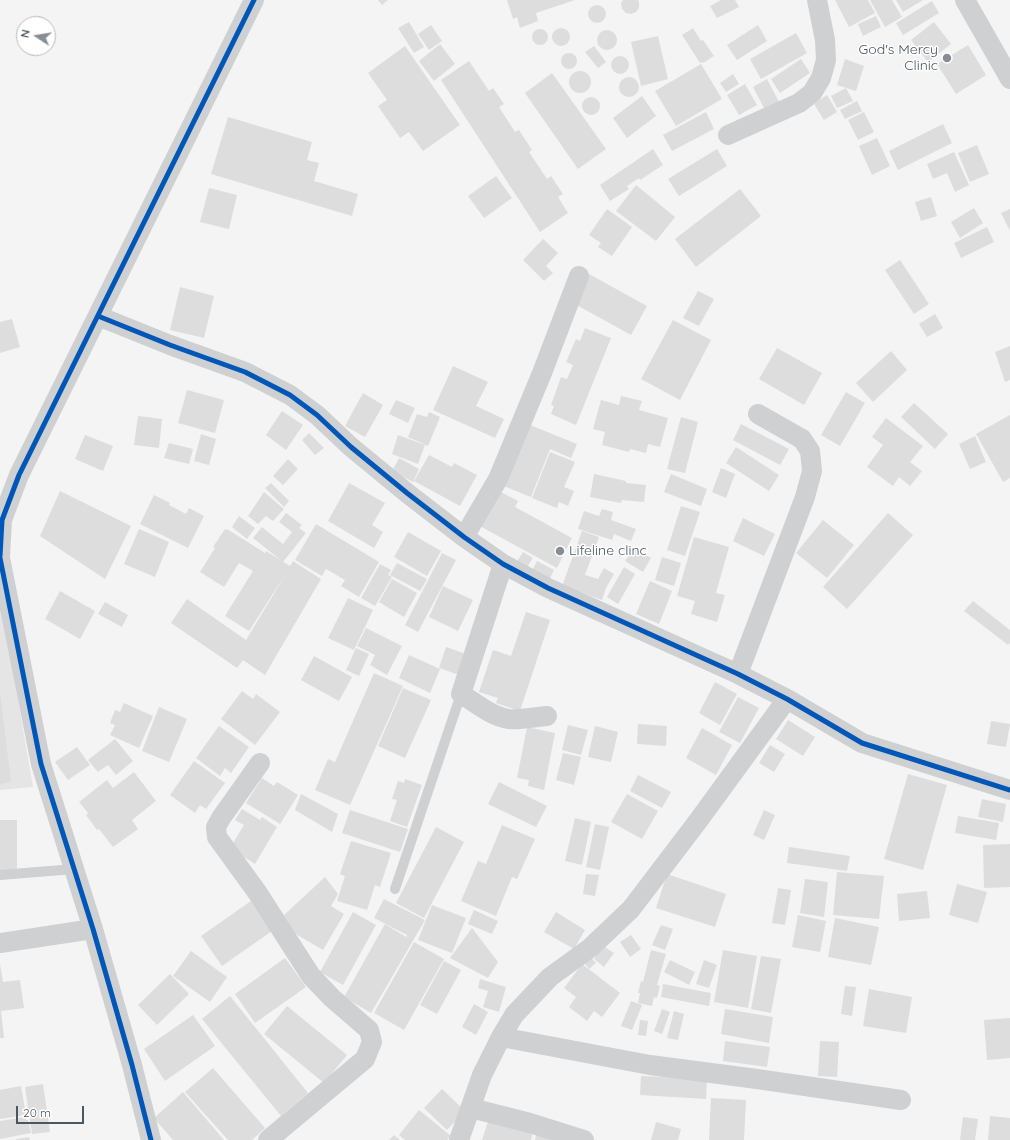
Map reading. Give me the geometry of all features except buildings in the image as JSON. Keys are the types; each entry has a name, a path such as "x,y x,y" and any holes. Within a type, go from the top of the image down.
{"street":[{"path":"151,1140 132,1065 93,929 41,764 0,557 2,520 19,475 254,0"},
{"path":"728,135 799,104 812,93 821,78 826,60 825,40 817,0"},
{"path":"965,0 1010,79"},
{"path":"464,537 498,479 542,373 579,276"},
{"path":"98,316 170,345 245,372 290,395 317,415 351,447 407,493 464,537 503,564 548,588 738,674 787,699 862,743 1010,790"},
{"path":"738,674 805,497 812,471 810,450 802,438 758,414"},
{"path":"503,564 461,694 496,716 508,719 547,716"},
{"path":"459,1140 482,1075 514,1015 550,977 590,948 630,909 702,815 787,699"},
{"path":"260,763 221,818 216,827 217,837 258,892 311,976 332,998 369,1030 372,1042 365,1059 268,1140"},
{"path":"0,943 93,929"},
{"path":"501,1037 650,1065 901,1100"},
{"path":"471,1108 530,1123 584,1140"}],"lane":[{"path":"395,889 461,694"},
{"path":"0,875 74,869"}],"shaded area":[{"path":"0,596 33,787 0,790"}],"cycle path":[{"path":"0,556 2,520 19,475 254,0"},
{"path":"98,316 170,345 245,372 290,395 317,415 351,447 407,493 464,537 503,564 548,588 738,674 787,699 862,743 1010,790"},
{"path":"0,558 41,764 93,929 132,1065 151,1140"}],"place":[{"name":"God's Mercy Clinic","path":"947,58"},
{"name":"Lifeline clinc","path":"560,551"}]}
